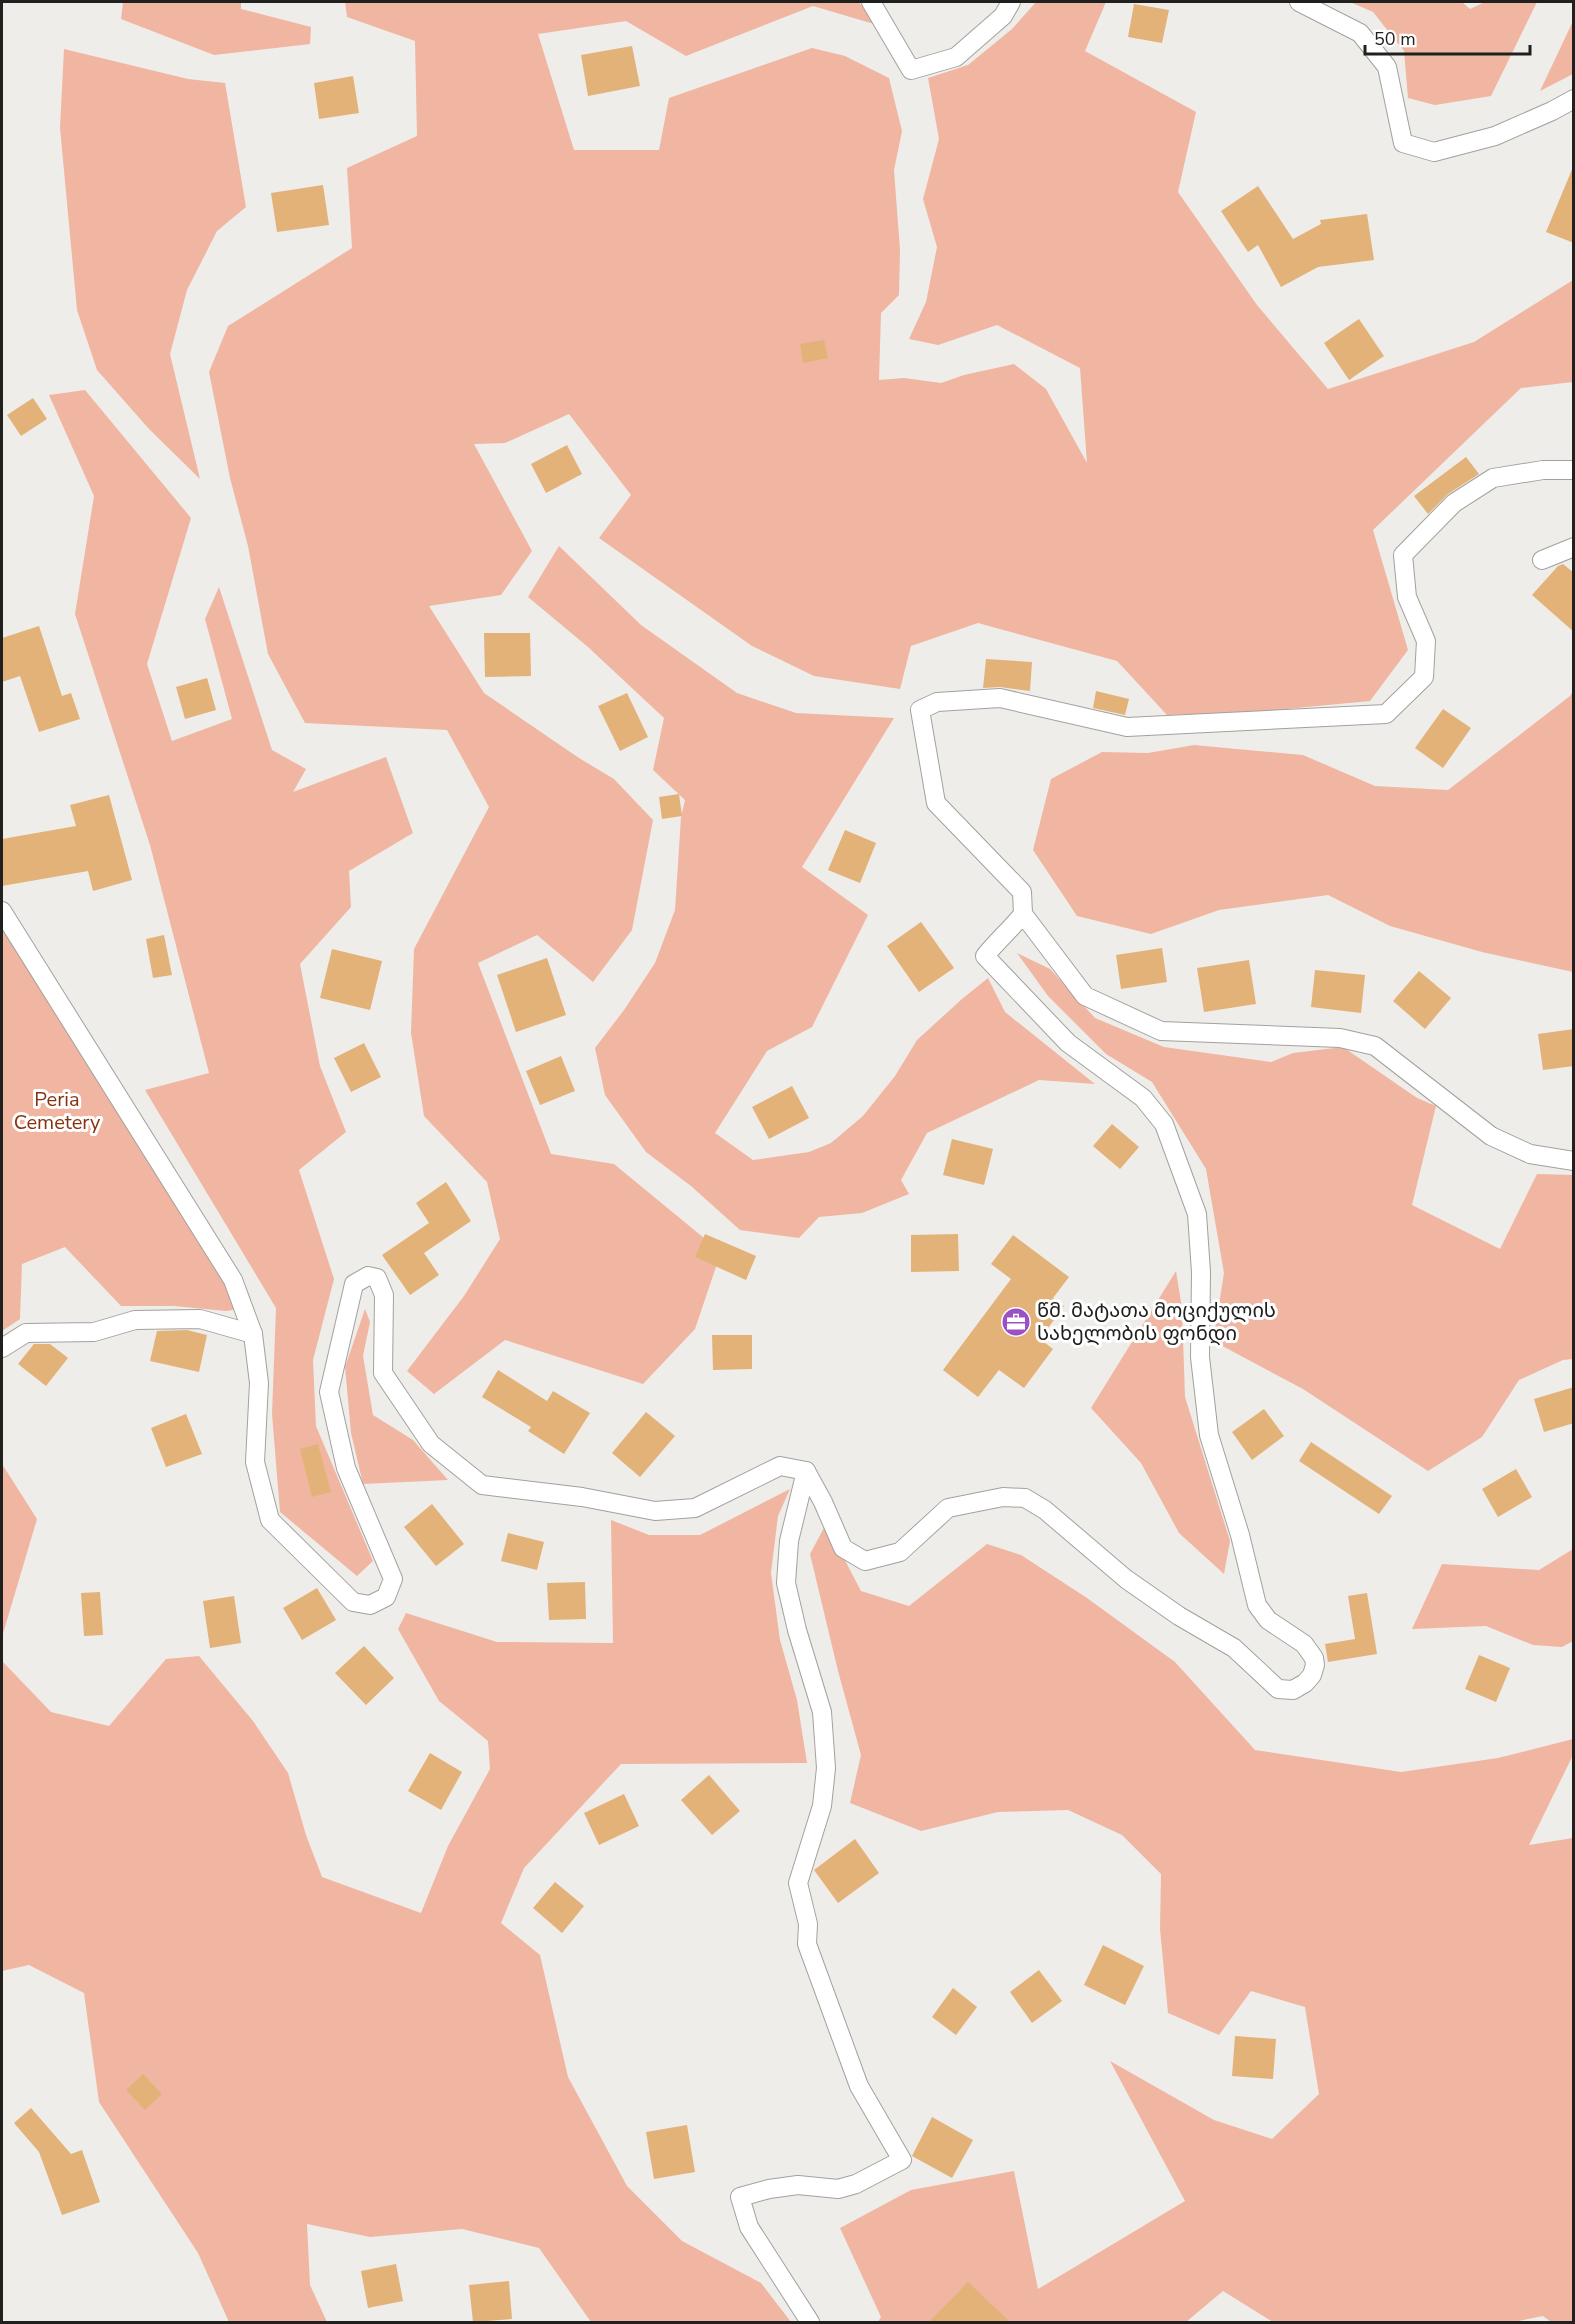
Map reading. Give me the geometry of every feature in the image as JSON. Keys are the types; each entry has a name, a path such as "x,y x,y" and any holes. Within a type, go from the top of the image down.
{"street":[{"path":"871,2 911,70 956,57 1003,16 1011,2"},
{"path":"1299,2 1360,33 1387,67 1403,143 1434,152 1495,136 1574,99"},
{"path":"1574,470 1543,470 1493,478 1454,503 1403,555 1407,597 1426,641 1424,677 1386,714 1126,727 1000,698 937,702 920,710 936,803 1022,892 1023,914 1085,996 1161,1031 1340,1038 1375,1046 1491,1136 1530,1154 1574,1161"},
{"path":"1542,560 1574,547"},
{"path":"2,911 232,1280 253,1334 259,1383 255,1462 270,1520 353,1602 370,1605 386,1597 393,1579 346,1468 329,1392 354,1284 368,1276 376,1278 384,1295 383,1373 431,1444 482,1485 582,1497 655,1511 695,1508 780,1466 806,1471"},
{"path":"806,1471 823,1502 843,1548 865,1561 900,1552 948,1508 1003,1497 1025,1498 1045,1510 1126,1579 1179,1616 1234,1648 1278,1689 1293,1690 1312,1676 1316,1665 1309,1649 1298,1638 1281,1630 1268,1620 1257,1605 1240,1535 1209,1435 1200,1357 1201,1272 1197,1214 1164,1124 1143,1098 1068,1043 985,956 1023,914"},
{"path":"2,1348 26,1333 94,1332 135,1320 200,1319 253,1334"},
{"path":"806,1471 789,1541 786,1583 797,1630 822,1712 826,1768 822,1806 798,1883 808,1924 807,1944 859,2086 902,2160 856,2184 838,2189 798,2185 769,2189 740,2197 749,2227 810,2322"}],"green space":[{"path":"123,2 241,2 241,9 311,27 310,44 214,55 121,19"},
{"path":"345,2 859,2 874,24 813,6 686,56 626,21 538,34 574,150 659,150 669,98 812,48 845,56 889,78 902,131 894,170 900,250 899,295 881,313 879,380 904,378 941,383 964,375 1014,364 1046,389 1087,463 1080,368 997,325 938,345 909,339 926,302 937,247 923,199 939,139 928,78 968,65 1012,29 1036,2 1106,2 1085,51 1196,112 1178,192 1257,305 1328,389 1474,342 1573,280 1573,382 1521,388 1373,530 1408,650 1370,701 1253,712 1167,715 1117,661 978,623 911,646 900,689 814,676 752,646 599,538 631,495 569,414 505,443 474,444 532,551 501,595 429,606 484,693 614,779 653,820 632,930 593,982 537,935 478,963 551,1154 614,1164 721,1252 695,1329 643,1384 505,1340 434,1394 407,1371 464,1296 500,1239 487,1182 424,1116 411,1033 414,949 489,807 447,730 305,723 268,654 248,546 230,478 209,372 228,326 352,248 347,168 417,136 415,41 347,17"},
{"path":"1350,2 1462,2 1470,9 1485,2 1537,2 1491,96 1435,105 1408,98 1404,51 1373,12"},
{"path":"1573,21 1573,74 1540,91"},
{"path":"64,49 188,79 225,83 246,207 217,231 187,290 170,354 200,479 149,429 97,370 77,310 60,128"},
{"path":"85,390 191,518 147,664 172,741 232,719 205,619 219,587 272,750 306,769 293,792 386,757 413,833 349,871 351,907 300,964 320,1066 346,1132 299,1170 334,1279 313,1360 316,1426 373,1561 357,1576 280,1512 272,1414 276,1308 145,1090 209,1073 150,845 75,614 94,496 49,395"},
{"path":"559,546 641,625 737,693 796,713 894,718 802,867 868,915 812,1027 767,1051 715,1133 753,1160 809,1152 831,1143 863,1116 895,1076 917,1040 988,978 1005,1012 1095,1084 1039,1080 927,1133 901,1180 909,1194 862,1213 819,1217 799,1238 740,1230 691,1186 646,1152 605,1095 595,1048 655,963 675,910 681,817 685,800 653,770 664,718 588,647 528,597"},
{"path":"1573,691 1573,972 1482,952 1390,926 1328,895 1219,910 1151,934 1077,916 1033,850 1051,779 1102,752 1148,753 1194,745 1303,755 1375,786 1448,790 1570,696"},
{"name":"Peria Cemetery","path":"2,921 194,1226 239,1309 226,1311 174,1306 121,1306 65,1247 22,1264 20,1319 2,1331"},
{"path":"1017,953 1050,969 1095,1018 1164,1047 1271,1062 1293,1053 1343,1047 1417,1098 1436,1106 1412,1205 1500,1249 1537,1174 1573,1175 1573,1359 1563,1360 1519,1380 1482,1437 1428,1471 1303,1389 1213,1341 1224,1273 1206,1169 1152,1082 1106,1054 1048,996"},
{"path":"1176,1271 1182,1308 1185,1397 1230,1541 1224,1574 1179,1533 1141,1463 1091,1408"},
{"path":"365,1309 370,1322 363,1356 373,1415 413,1440 448,1480 363,1484 351,1433 345,1367"},
{"path":"2,1464 37,1519 2,1637"},
{"path":"790,1489 778,1516 771,1573 780,1640 797,1700 807,1763 621,1764 524,1868 501,1923 540,1955 568,2077 627,2186 682,2241 761,2283 791,2322 591,2322 539,2248 462,2229 370,2237 307,2224 310,2285 327,2322 229,2322 198,2253 99,2102 84,1993 29,1965 2,1971 2,1661 51,1712 109,1726 166,1659 199,1656 253,1721 288,1773 306,1835 322,1877 421,1913 448,1846 490,1769 488,1741 439,1701 398,1629 406,1613 497,1642 613,1643 611,1520 649,1535 700,1535"},
{"path":"826,1524 861,1591 909,1606 987,1544 1021,1555 1087,1598 1175,1662 1255,1750 1401,1772 1498,1758 1573,1739 1573,1755 1529,1845 1573,1838 1573,2322 1551,2322 1543,2316 1513,2322 1273,2322 1223,2291 1186,2322 878,2322 881,2317 840,2228 911,2190 1014,2171 1038,2289 1185,2201 1110,2061 1214,2120 1272,2139 1319,2094 1305,2007 1251,1991 1219,2035 1168,2013 1160,1929 1161,1874 1122,1835 1068,1810 998,1812 921,1831 850,1803 861,1755 810,1554"},
{"path":"1573,1549 1573,1641 1562,1647 1533,1645 1486,1626 1412,1629 1442,1564 1539,1570"}],"building":[{"path":"1134,4 1169,10 1162,43 1128,37"},
{"path":"632,46 640,86 588,96 581,55"},
{"path":"353,76 359,113 319,119 314,83"},
{"path":"1574,167 1574,243 1546,232"},
{"path":"323,185 329,225 277,232 271,193"},
{"path":"1258,186 1293,239 1321,224 1320,220 1367,214 1374,260 1318,267 1281,287 1258,245 1248,252 1221,211"},
{"path":"1359,319 1384,356 1349,380 1324,343"},
{"path":"824,340 828,358 803,363 800,344"},
{"path":"33,398 47,419 21,436 7,415"},
{"path":"567,445 582,474 546,493 531,464"},
{"path":"1466,457 1479,474 1448,494 1428,514 1414,496"},
{"path":"1563,564 1574,573 1574,632 1532,595 1558,566"},
{"path":"39,626 62,696 71,693 80,719 39,732 20,676 2,682 2,638"},
{"path":"484,633 530,633 531,676 485,677"},
{"path":"986,659 1032,662 1030,691 1000,687 983,688"},
{"path":"207,678 216,710 185,719 176,687"},
{"path":"1096,691 1129,699 1125,715 1093,708"},
{"path":"627,693 648,737 620,751 598,706"},
{"path":"1443,709 1471,728 1443,768 1415,748"},
{"path":"679,794 682,816 662,819 659,797"},
{"path":"109,795 132,880 93,891 88,871 2,886 2,839 76,826 70,805"},
{"path":"845,830 876,843 860,883 828,870"},
{"path":"921,922 954,968 919,992 887,946"},
{"path":"164,935 172,975 153,978 146,939"},
{"path":"1162,948 1167,982 1121,989 1116,955"},
{"path":"332,949 382,961 370,1010 320,998"},
{"path":"547,958 566,1015 516,1032 497,975"},
{"path":"1249,960 1256,1004 1204,1012 1197,968"},
{"path":"1315,970 1365,975 1361,1013 1311,1007"},
{"path":"1419,971 1451,998 1425,1029 1393,1001"},
{"path":"1574,1029 1574,1066 1543,1070 1538,1034"},
{"path":"364,1043 381,1077 351,1092 334,1058"},
{"path":"561,1056 575,1091 540,1105 526,1071"},
{"path":"792,1086 809,1118 769,1139 752,1107"},
{"path":"1112,1124 1139,1147 1120,1169 1093,1146"},
{"path":"952,1139 993,1149 984,1185 943,1175"},
{"path":"446,1182 471,1221 424,1253 439,1275 410,1295 382,1255 429,1223 416,1203"},
{"path":"705,1234 756,1256 746,1280 695,1257"},
{"path":"958,1234 959,1271 911,1272 911,1235"},
{"name":"წმ. მატათა მოციქულის სახელობის ფონდი","path":"1013,1235 1069,1277 1053,1298 1064,1306 1040,1339 1053,1349 1024,1388 999,1370 978,1397 943,1370 1011,1279 991,1264"},
{"path":"187,1330 207,1335 199,1372 150,1361 157,1331"},
{"path":"712,1335 752,1335 752,1369 713,1370"},
{"path":"34,1344 50,1344 68,1358 46,1386 18,1364"},
{"path":"498,1370 547,1401 553,1391 590,1413 564,1454 528,1431 531,1427 482,1397"},
{"path":"1574,1387 1574,1423 1544,1432 1534,1399"},
{"path":"1264,1409 1284,1436 1252,1460 1232,1432"},
{"path":"646,1412 675,1436 640,1477 612,1453"},
{"path":"186,1414 202,1454 166,1467 151,1428"},
{"path":"1311,1442 1392,1496 1379,1514 1299,1461"},
{"path":"318,1444 331,1492 312,1497 300,1449"},
{"path":"1516,1469 1532,1497 1498,1517 1482,1489"},
{"path":"432,1504 464,1544 436,1566 404,1527"},
{"path":"508,1533 544,1542 537,1570 501,1561"},
{"path":"585,1582 586,1619 549,1620 547,1583"},
{"path":"317,1588 336,1620 302,1640 283,1608"},
{"path":"100,1592 103,1635 84,1636 81,1593"},
{"path":"1367,1593 1377,1654 1328,1662 1325,1644 1355,1639 1348,1596"},
{"path":"234,1596 241,1643 210,1648 203,1601"},
{"path":"364,1646 394,1678 366,1705 335,1673"},
{"path":"1479,1655 1510,1668 1496,1702 1465,1689"},
{"path":"430,1753 462,1772 441,1810 408,1791"},
{"path":"709,1775 740,1811 712,1835 681,1800"},
{"path":"624,1794 639,1826 599,1845 584,1813"},
{"path":"855,1839 879,1873 838,1903 814,1870"},
{"path":"555,1882 584,1906 562,1933 533,1908"},
{"path":"1103,1945 1144,1966 1125,2005 1084,1985"},
{"path":"1039,1970 1062,2001 1032,2023 1010,1992"},
{"path":"953,1988 977,2007 956,2035 932,2017"},
{"path":"1235,2036 1276,2039 1273,2079 1232,2076"},
{"path":"143,2074 162,2094 145,2110 126,2090"},
{"path":"31,2108 71,2154 82,2150 100,2202 62,2215 39,2152 14,2123"},
{"path":"932,2117 973,2140 952,2178 912,2156"},
{"path":"687,2125 695,2172 654,2179 646,2132"},
{"path":"396,2264 403,2301 368,2308 361,2271"},
{"path":"509,2281 512,2319 473,2322 469,2285"},
{"path":"968,2282 1010,2322 929,2322"}],"place":[{"name":"წმ. მატათა მოციქულის სახელობის ფონდი","path":"1016,1322"}]}
